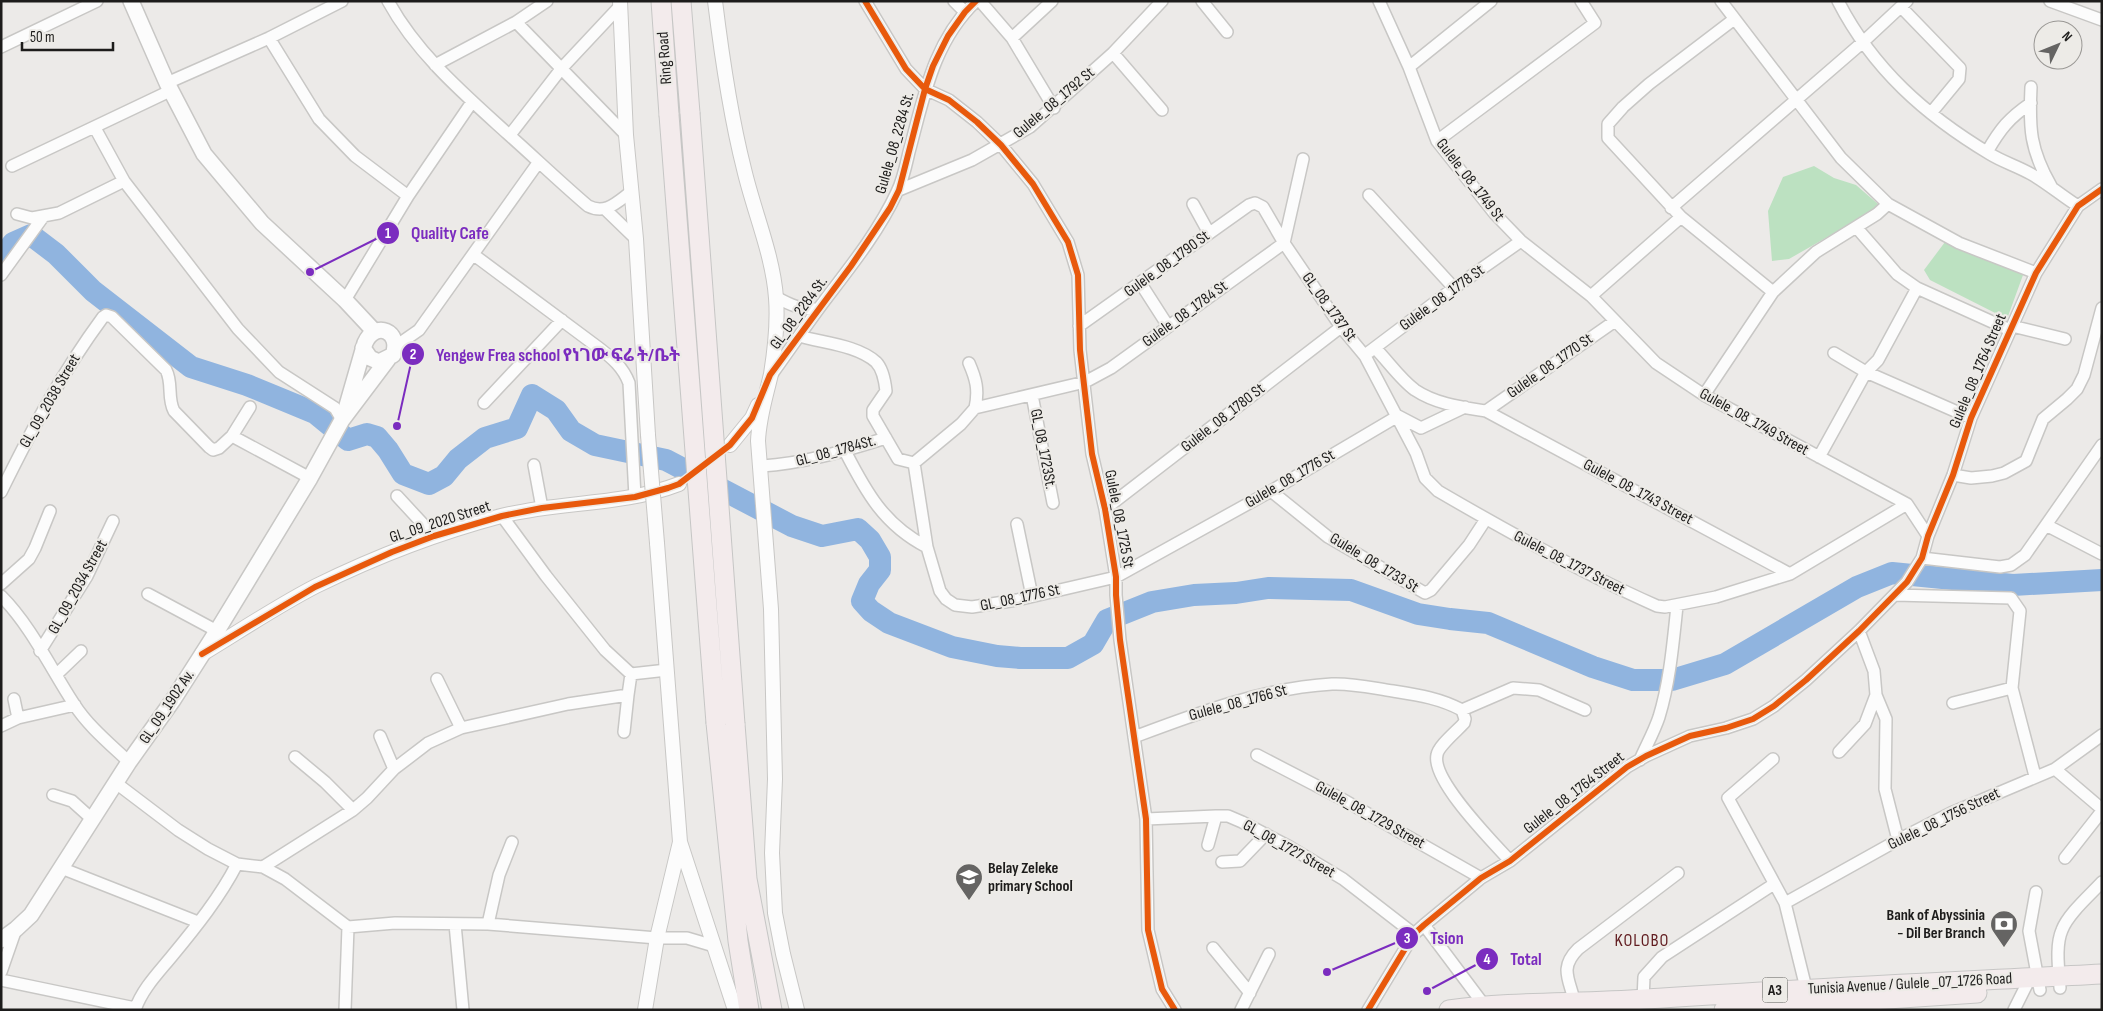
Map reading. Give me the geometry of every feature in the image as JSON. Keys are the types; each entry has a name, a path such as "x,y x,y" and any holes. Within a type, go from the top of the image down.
{"highway":[{"name":"Ring Road","path":"661,1 716,723 738,941 749,1010"},
{"name":"Ring Road","path":"681,1 748,879 772,1010"},
{"name":"Tunisia Avenue / Gulele _07_1726 Road","path":"1724,1010 2060,982 2102,974"},
{"name":"Tunisia Avenue / Gulele _07_1726 Road","path":"2060,982 2102,985"},
{"name":"Tunisia Avenue / Gulele _07_1726 Road","path":"1449,1010 1484,1005 1575,1006 1806,988 2032,984"}],"main road":[{"path":"131,1 169,87 204,154 262,223 345,300 374,331"},
{"path":"385,330 393,336 392,353 342,420 368,336 374,331 385,330"},
{"path":"364,348 370,358 379,362 392,353"},
{"name":"GL_09_1902 Av.","path":"1,940 31,915 128,762 218,631 310,478 342,420"}],"street":[{"path":"1,47 97,1"},
{"path":"12,166 95,128 169,87 342,1"},
{"path":"388,1 410,37 435,65 538,163 588,206 596,210 606,210 631,192"},
{"path":"435,65 516,22 547,1"},
{"path":"865,1 906,69 925,89"},
{"path":"954,1 965,12"},
{"name":"Gulele_08_2284 St.","path":"851,266 890,208 899,190 925,89 933,66 948,36 965,12 976,1"},
{"path":"980,1 1012,38 1054,108"},
{"path":"1012,38 1052,1"},
{"name":"Gulele_08_1792 St","path":"899,190 972,160 1030,127 1054,108 1113,53 1162,1"},
{"path":"1202,1 1227,32"},
{"name":"Gulele_08_1749 St","path":"1379,1 1409,68 1437,141 1494,214 1521,241 1591,296 1615,321"},
{"path":"1409,68 1491,1"},
{"path":"1437,141 1595,23 1581,1"},
{"path":"1721,1 1733,20 1841,158 1888,204 1958,243 2036,273"},
{"path":"1838,1 1877,62 1898,86 1931,113 1987,152 2032,174 2078,206 2102,189"},
{"path":"2050,1 2102,20"},
{"path":"717,2 728,101 744,171 767,253 776,297 775,347 760,415 758,441 771,609 775,779 772,853 775,913 797,1010"},
{"path":"510,135 561,69 621,3"},
{"path":"621,3 626,135 636,239 648,435 680,842 735,1010"},
{"path":"1671,208 1864,42 1904,4 1960,68 1959,79 1931,113"},
{"path":"1733,20 1649,84 1623,107 1608,124 1608,138 1671,208 1773,292"},
{"path":"516,22 626,135"},
{"path":"269,38 319,119 355,156 408,196"},
{"path":"1113,53 1162,110"},
{"path":"2032,87 2030,119 2033,148 2038,163 2052,188"},
{"name":"Gulele_08_1725 St","path":"925,89 949,100 977,122 1001,145 1033,184 1068,242 1078,275 1080,350 1092,454 1105,509 1116,577 1120,640 1146,818 1148,930 1162,989 1175,1010"},
{"path":"345,300 408,196 472,102"},
{"path":"1987,152 2000,130 2012,116 2031,103"},
{"path":"95,128 124,181 238,329 279,372 336,408 342,420"},
{"path":"1284,243 1303,159"},
{"path":"392,353 419,330 538,163"},
{"path":"17,214 32,218 59,213 124,181"},
{"path":"1369,195 1454,288"},
{"name":"Gulele_08_1790 St","path":"1079,326 1255,202"},
{"name":"GL_08_1737 St","path":"1255,202 1263,207 1284,243 1341,327 1365,356 1398,416"},
{"path":"1193,204 1210,233"},
{"path":"1704,395 1773,292 1816,252 1877,214 1888,204"},
{"name":"Gulele_08_1764 Street","path":"1368,1010 1414,934 1481,878 1510,861 1592,793 1640,760 1690,736 1726,728 1753,718 1790,694 1859,631 1907,582 1922,558 1928,536 1953,474 1971,418 2036,273 2078,206"},
{"path":"606,210 636,239"},
{"path":"3,273 43,217"},
{"path":"1591,296 1681,217"},
{"path":"1856,227 1897,274 1916,288 2011,328 2065,339"},
{"name":"Gulele_08_1778 St","path":"1365,356 1454,288 1521,241"},
{"name":"Gulele_08_1784 St","path":"1085,382 1110,368 1284,243"},
{"path":"474,254 617,362 629,384 635,497"},
{"name":"GL_08_2284 St.","path":"770,375 799,336 813,309 851,266"},
{"path":"1140,284 1168,326"},
{"path":"1819,457 1866,372 1878,360 1916,288"},
{"path":"776,297 791,306 813,309"},
{"path":"1953,474 1971,478 2004,474 2026,461 2043,420 2077,389 2084,375 2102,308"},
{"name":"GL_09_2038 Street","path":"1,492 32,427 54,389 75,355 102,317 106,315 112,317 166,370 169,375 170,405 209,447 213,450 219,448 232,436"},
{"path":"484,403 562,320"},
{"name":"Gulele_08_1749 Street","path":"1615,321 1656,363 1704,395 1907,504"},
{"name":"Gulele_08_1770 St","path":"1486,410 1615,321"},
{"name":"Gulele_08_1780 St","path":"1105,509 1341,327"},
{"path":"799,336 863,354 877,364 884,379 886,391 874,410 873,416 886,438"},
{"path":"1375,348 1414,389 1433,399 1486,410"},
{"path":"1834,353 1866,372 1971,418"},
{"path":"914,463 961,424 975,408 978,395 977,381 968,363"},
{"path":"730,445 741,434 752,418 770,375"},
{"path":"975,408 1085,382"},
{"name":"GL_08_1723St.","path":"1032,395 1053,503"},
{"path":"250,407 232,436 310,478"},
{"path":"1398,416 1421,428 1465,407"},
{"name":"Gulele_08_1743 Street","path":"1486,410 1790,574"},
{"name":"Gulele_08_1776 St","path":"1116,577 1271,491 1398,416"},
{"name":"Gulele_08_1737 Street","path":"1398,416 1416,453 1425,478 1438,491 1486,519 1608,584 1657,606 1676,606 1716,597 1790,574 1907,504"},
{"path":"741,434 752,433 758,441"},
{"name":"GL_08_1784St.","path":"760,466 794,464 886,438 898,459 914,463"},
{"path":"1922,558 2000,567 2025,555 2102,445"},
{"path":"845,451 870,497 886,518 913,540 927,547"},
{"name":"GL_08_1776 St","path":"914,463 927,547 940,592 955,605 972,607 1116,577"},
{"path":"534,465 542,508"},
{"name":"GL_09_2020 Street","path":"202,654 315,587 392,552 434,536 502,516 542,508 635,497 679,484"},
{"name":"Gulele_08_1733 St","path":"1271,491 1328,537 1425,593 1432,590 1469,545 1486,519"},
{"path":"397,496 434,536"},
{"path":"1907,504 1928,536"},
{"path":"1,584 29,559 50,511"},
{"path":"502,516 546,576 605,650 631,674 667,670"},
{"name":"GL_09_2034 Street","path":"40,651 87,576 113,521"},
{"path":"1018,524 1032,596"},
{"path":"2046,525 2102,554"},
{"path":"148,594 218,631"},
{"path":"1895,595 2012,598 2020,611 2012,688 2035,776"},
{"path":"1,596 17,613 40,651 57,674 74,705 128,762"},
{"path":"1640,760 1662,705 1672,652 1676,606"},
{"path":"1859,631 1874,671 1876,696 1886,719 1885,789 1898,840"},
{"path":"57,674 81,651"},
{"path":"624,732 631,674"},
{"path":"437,679 461,728"},
{"name":"Gulele_08_1766 St","path":"1134,737 1204,710 1280,690 1334,684 1435,698 1462,710"},
{"path":"1510,861 1463,808 1445,783 1436,760 1439,750 1464,723 1465,719 1462,710 1513,688 1538,690 1585,710"},
{"path":"1953,703 2012,688"},
{"path":"262,868 353,810 394,769 428,743 461,728 568,704 628,695"},
{"path":"1839,752 1866,724 1876,696"},
{"path":"14,699 18,718"},
{"path":"1,726 18,718 74,705"},
{"name":"Gulele_08_1756 Street","path":"1785,903 1898,840 1951,813 2055,769 2102,735"},
{"path":"380,736 394,769"},
{"name":"Gulele_08_1729 Street","path":"1257,755 1342,799 1481,878"},
{"path":"295,757 325,782 353,810"},
{"path":"1773,759 1728,798 1785,903 1806,988"},
{"path":"2055,769 2102,810 2065,858"},
{"path":"116,783 178,830 208,849 236,864 262,868 285,880 348,927 394,923 488,924 657,938 687,938 714,946"},
{"path":"53,795 72,801 92,819"},
{"path":"1208,844 1216,816"},
{"name":"GL_08_1727 Street","path":"1146,818 1228,816 1266,834 1343,879 1414,934"},
{"path":"1222,862 1240,861 1266,834"},
{"path":"488,924 499,875 512,842"},
{"path":"645,1010 657,938 680,842"},
{"path":"1,980 135,1009 151,982 226,886 236,864"},
{"path":"61,868 198,922"},
{"path":"1575,1006 1566,970 1568,960 1578,949 1678,873"},
{"path":"2060,982 2059,950 2061,930 2067,920 2102,882"},
{"path":"1643,1000 1644,977 1662,957 1774,884"},
{"path":"2014,1010 2032,984 2029,931 2036,892"},
{"path":"455,924 463,1010"},
{"path":"1424,925 1484,1005"},
{"path":"345,1010 348,927"},
{"path":"1,972 16,929"},
{"path":"1213,948 1250,993"},
{"path":"1241,1010 1269,954"}],"green space":[{"path":"1814,166 1834,178 1856,185 1878,204 1878,208 1789,259 1772,261 1768,211 1783,177"},
{"path":"1948,238 2023,275 2007,319 1930,280 1924,270"}],"waterway":[{"path":"1,259 13,243 31,235 56,254 93,291 191,367 247,385 315,413 348,440 367,434 377,437 388,450 403,474 429,484 444,476 458,459 485,438 517,428 532,395 556,410 571,431 595,445 666,460 792,526 822,536 858,529 870,540 880,557 880,570 869,584 862,601 871,611 889,623 952,647 997,656 1068,658 1093,644 1107,620 1152,602 1194,595 1236,593 1268,588 1351,590 1418,614 1488,623 1593,667 1633,680 1672,680 1725,664 1857,587 1892,573 2013,585 2102,580"}],"cycle path":[{"path":"865,1 906,69 925,89 949,100 977,122 1001,145 1033,184 1068,242 1078,275 1080,350 1092,454 1105,509 1116,577 1120,640 1146,819 1148,930 1162,989 1175,1010"},
{"path":"202,654 315,587 392,552 434,536 502,516 542,508 635,497 668,488 679,484 730,445 752,418 770,375 851,266 890,208 899,190 925,89 933,66 948,36 965,12 976,1"},
{"path":"1368,1010 1414,934 1481,878 1510,861 1627,767 1690,736 1726,728 1753,719 1774,706 1806,680 1859,631 1907,582 1922,558 1928,536 1953,475 1971,418 2036,273 2078,206 2102,189"}],"place":[{"name":"Quality Cafe","path":"310,272"},
{"name":"Yengew Frea school የነገው ፍሬ ት/ቤት","path":"397,426"},
{"name":"Belay Zeleke primary School","path":"969,901"},
{"name":"Bank of Abyssinia - Dil Ber Branch","path":"2004,948"},
{"name":"Tsion","path":"1327,972"},
{"name":"Total","path":"1427,991"}],"district":[{"name":"KOLOBO","path":"1642,940"}]}
